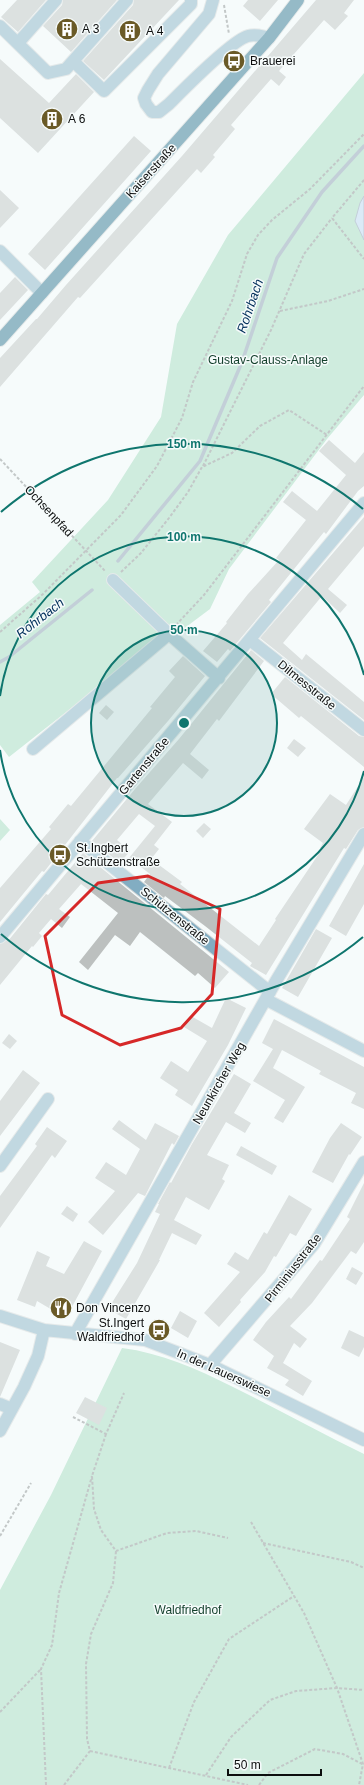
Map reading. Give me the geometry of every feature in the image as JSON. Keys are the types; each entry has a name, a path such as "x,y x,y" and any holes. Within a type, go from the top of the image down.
{"main road":[{"name":"Kaiserstraße","path":"0,340 269,38 298,0"}],"street":[{"path":"18,43 56,0"},
{"path":"0,26 48,73 66,69 127,0"},
{"path":"73,61 104,91 191,4 191,0"},
{"path":"218,2 198,29 158,74 144,98 146,104 152,112 159,112 231,47 247,36 258,35 269,38"},
{"path":"0,250 42,292"},
{"name":"Gartenstraße","path":"0,937 219,678 364,503"},
{"path":"114,580 169,633 219,678"},
{"path":"33,749 169,633"},
{"name":"Dilmesstraße","path":"250,640 364,730"},
{"name":"Neunkircher Weg","path":"75,1334 268,996 364,834"},
{"name":"Schützenstraße","path":"80,841 268,996 364,1050"},
{"path":"0,1166 48,1099"},
{"name":"Pirminiusstraße","path":"210,1365 314,1244 363,1166"},
{"name":"In der Lauerswiese","path":"0,1316 44,1330 145,1340 210,1365 364,1440"},
{"path":"0,1431 24,1387 38,1356 44,1330"},
{"path":"0,1404 12,1409"}],"path":[{"path":"218,2 225,7 231,47"},
{"path":"0,632 43,594 121,515 157,466 182,418 193,382 232,301 247,254 258,235 272,220 310,189 364,134"},
{"path":"114,580 141,553 188,492 280,311 304,254 364,180"},
{"path":"332,218 364,259"},
{"path":"280,311 328,301 364,288"},
{"path":"169,633 204,595 236,551 364,386"},
{"path":"202,467 232,453 260,426 289,410 327,435"},
{"name":"Ochsenpfad","path":"0,459 98,564"},
{"path":"0,1712 41,1669 52,1645 59,1593 92,1476 106,1434 124,1393"},
{"path":"73,1417 106,1434"},
{"path":"90,1751 87,1739 86,1664 91,1634 113,1583 116,1551 101,1530 94,1509 92,1476"},
{"path":"0,1536 31,1483"},
{"path":"251,1522 304,1613 337,1688 363,1765 359,1785"},
{"path":"116,1551 167,1533 196,1531 228,1538"},
{"path":"263,1543 351,1562 364,1568"},
{"path":"170,1768 194,1702 229,1639 294,1596"},
{"path":"41,1669 46,1785"},
{"path":"206,1775 231,1736 270,1700 296,1692 337,1688 364,1690"},
{"path":"258,1785 268,1773 315,1749 343,1754 363,1765"},
{"path":"90,1751 248,1785"},
{"path":"64,1785 90,1751"}],"highlighted area":[{"path":"148,876 220,909 212,994 181,1028 120,1045 62,1015 45,936 98,883"}],"green space":[{"name":"Gustav-Clauss-Anlage","path":"364,73 364,395 327,439 229,569 210,609 174,636 169,631 9,757 0,745 0,625 40,592 32,582 108,500 161,417 177,324 228,235"},
{"path":"0,819 10,830 0,841"},
{"name":"Waldfriedhof","path":"122,1348 136,1350 178,1362 248,1394 364,1454 364,1785 0,1785 0,1590 51,1495"}],"water":[{"path":"364,196 364,240 355,221 360,203"}],"building":[{"path":"17,0 46,0 18,32 1,17"},
{"path":"63,0 117,0 71,52 43,26 62,5"},
{"name":"A 4","path":"134,0 179,0 104,80 83,61 133,5"},
{"path":"248,0 278,0 260,21 243,6"},
{"path":"316,0 354,0 344,13 348,16 335,30 324,20 279,71 286,77 279,86 271,79 231,125 235,129 213,155 215,157 201,173 197,169 80,298 78,297 0,387 0,358 37,319 182,156"},
{"path":"0,59 49,103 76,74 94,92 38,153 0,118"},
{"path":"134,136 151,151 45,270 28,254"},
{"path":"0,190 19,208 0,228"},
{"path":"15,277 28,290 0,320 0,293"},
{"path":"329,440 355,463 364,452 364,486 358,491 326,534 324,532 269,600 271,602 230,651 228,649 217,662 203,651 227,623 226,622 248,594 279,560 276,558 306,520 283,502 292,491 317,511 346,475 319,451"},
{"path":"364,517 364,546 328,589 347,605 340,613 322,596 283,643 302,660 306,654 364,702 364,720 260,638"},
{"path":"251,650 264,661 219,721 217,719 190,754 209,770 202,779 183,763 148,804 172,822 154,845 159,849 151,859 182,882 180,884 259,946 276,920 275,919 322,849 320,848 323,843 304,829 330,794 346,805 364,777 364,827 358,830 346,849 344,848 266,975 250,966 252,963 165,896 164,898 144,882 150,874 129,858 155,826 139,814 117,840 130,851 120,863 92,841 179,739"},
{"path":"183,656 205,676 168,721 117,778 44,872 42,871 0,922 0,888 51,829 49,827 68,804 71,806 152,708 150,707 175,677 169,671"},
{"path":"285,677 359,736 364,737 364,767 301,716 299,718 271,694"},
{"path":"106,705 114,712 107,720 99,713"},
{"path":"294,739 306,748 298,757 287,748"},
{"path":"204,823 211,829 203,838 196,831"},
{"path":"83,853 229,972 215,988 198,973 195,976 140,932 130,946 115,935 88,970 79,962 118,913 81,884 59,909 70,917 62,928 51,919 39,933 42,936 0,985 0,944 7,940 8,941 46,894 48,895"},
{"path":"364,864 364,904 346,936 329,926"},
{"path":"316,929 332,938 298,997 282,988"},
{"path":"226,998 246,1008 228,1045 192,1106 175,1095 178,1090 160,1078 171,1061 188,1072 207,1041 184,1027 191,1016 212,1028"},
{"path":"274,1019 364,1067 364,1109 351,1103 356,1093 319,1074 321,1071 282,1050 273,1068 305,1087 283,1123 274,1118 285,1100 253,1081 273,1049 262,1043"},
{"path":"9,1034 17,1041 10,1049 2,1043"},
{"path":"23,1070 40,1083 0,1136 0,1101"},
{"path":"234,1074 251,1084 234,1113 251,1123 245,1133 226,1122 207,1155 229,1165 222,1179 225,1181 209,1210 186,1197 174,1220 202,1235 196,1245 172,1233 160,1260 126,1319 108,1309 137,1263 160,1214 155,1212 158,1204"},
{"path":"119,1120 146,1140 155,1123 179,1136 174,1145 172,1143 145,1196 138,1193 103,1235 88,1222 115,1191 95,1178 106,1162 126,1175 140,1149 112,1129"},
{"path":"341,1123 362,1137 350,1155 349,1154 333,1183 312,1172 330,1138"},
{"path":"47,1127 67,1141 55,1158 52,1155 0,1228 0,1196 37,1146 35,1144"},
{"path":"241,1146 277,1166 272,1175 236,1155"},
{"path":"364,1183 364,1242 356,1254 351,1251 312,1303 290,1326 307,1339 300,1348 294,1343 283,1363 312,1381 303,1396 285,1385 289,1380 267,1368 274,1356 253,1340 266,1322 289,1297 291,1299 320,1260 322,1261 350,1219 347,1217"},
{"path":"289,1195 312,1209 296,1236 290,1233 265,1272 240,1300 241,1302 219,1327 204,1313 240,1272 227,1264 235,1252 248,1260 264,1232 267,1234"},
{"path":"67,1206 78,1214 73,1222 61,1214"},
{"path":"84,1241 102,1251 66,1318 37,1301 35,1307 17,1300 37,1251 50,1257 46,1266 64,1274"},
{"path":"352,1267 363,1273 356,1285 346,1279"},
{"path":"180,1311 197,1321 188,1338 171,1328"},
{"path":"349,1330 364,1337 364,1347 359,1357 341,1348"},
{"path":"0,1342 20,1350 0,1397"},
{"path":"85,1397 107,1408 99,1425 76,1413"}],"waterway":[{"name":"Rohrbach","path":"118,561 200,461 242,362 277,258 322,192 364,146"},
{"name":"Rohrbach","path":"0,662 9,657 92,590"}],"place":[{"name":"A 3","path":"67,29"},
{"name":"A 4","path":"130,31"},
{"name":"Brauerei","path":"234,61"},
{"name":"A 6","path":"52,119"},
{"name":"St.Ingbert Schützenstraße","path":"60,855"},
{"name":"Don Vincenzo","path":"61,1308"},
{"name":"St.Ingert Waldfriedhof","path":"159,1330"}]}
